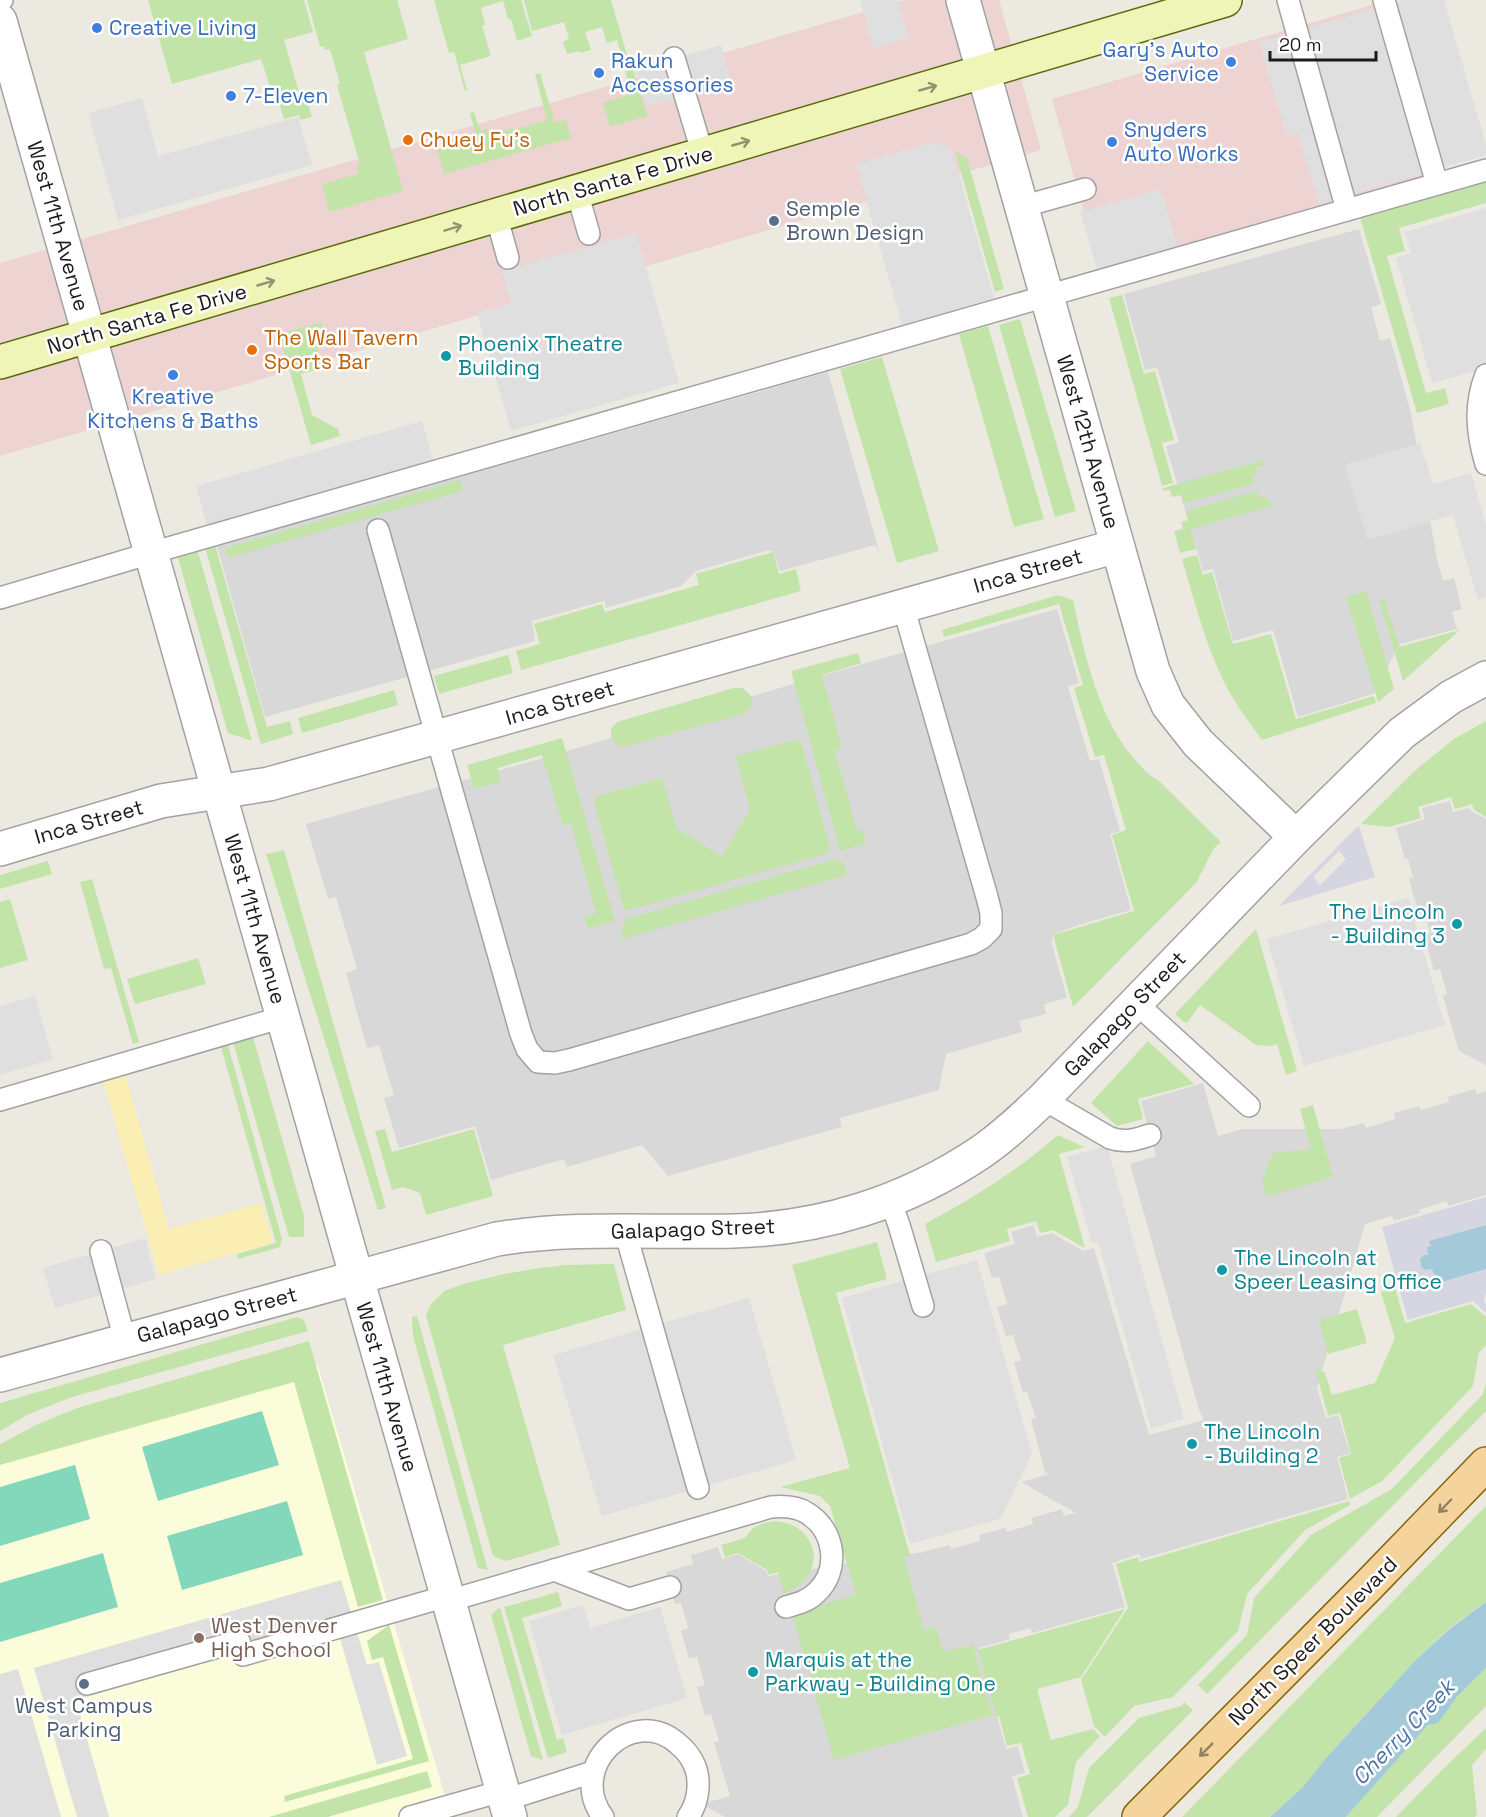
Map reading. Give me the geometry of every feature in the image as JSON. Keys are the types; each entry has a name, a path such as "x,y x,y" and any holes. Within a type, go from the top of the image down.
{"main road":[{"name":"North Santa Fe Drive","path":"0,362 1225,0"},
{"name":"North Speer Boulevard","path":"1139,1817 1486,1464"}],"street":[{"name":"West 12th Avenue","path":"963,0 1153,671 1168,705 1198,743 1296,837"},
{"name":"West 11th Avenue","path":"0,21 505,1802"},
{"name":"Inca Street","path":"0,849 162,801 268,784 1118,546"},
{"name":"Galapago Street","path":"0,1375 356,1277 508,1238 546,1233 734,1231 771,1228 837,1217 890,1200 946,1174 982,1151 1043,1099 1296,837 1401,733 1451,697 1486,678"}],"lane":[{"path":"1288,0 1347,210"},
{"path":"1384,0 1437,184"},
{"path":"674,58 702,155"},
{"path":"0,598 1486,170"},
{"path":"1021,207 1085,189"},
{"path":"577,192 589,234"},
{"path":"496,215 508,258"},
{"path":"1486,375 1477,412 1478,429 1486,464"},
{"path":"378,530 521,1034 527,1049 538,1062 555,1063 569,1060 971,944 991,929 991,913 987,897 903,606"},
{"path":"1136,1003 1249,1106"},
{"path":"0,1100 283,1017"},
{"path":"1043,1099 1110,1138 1130,1141 1150,1135"},
{"path":"890,1200 922,1306"},
{"path":"625,1231 698,1488"},
{"path":"101,1251 125,1340"},
{"path":"87,1684 239,1641 243,1655 555,1570 771,1507 784,1506 806,1512 818,1521 831,1546 832,1559 827,1578 816,1593 809,1599 786,1607"},
{"path":"555,1570 629,1599 670,1587"},
{"path":"603,1817 593,1799 591,1786 599,1757 610,1744 640,1731 657,1733 673,1739 686,1750 694,1764 699,1781 697,1798 688,1817"},
{"path":"410,1817 505,1802 593,1772"}],"shaded area":[{"path":"860,0 898,0 909,38 874,48"},
{"path":"905,0 999,0 1041,150 0,456 0,263"},
{"path":"1404,0 1444,0 1486,145 1486,155 1319,204 1298,133 1287,136 1259,42"},
{"path":"1382,2 1434,183 1102,277 1052,99"},
{"path":"721,45 732,83 646,107 635,70"},
{"path":"142,98 158,156 298,117 312,165 118,220 88,113"},
{"path":"934,142 952,150 994,298 902,325 856,164"},
{"path":"1161,189 1180,256 1100,279 1080,212"},
{"path":"1486,208 1486,368 1432,383 1396,258 1411,253 1405,232"},
{"path":"1359,229 1381,304 1371,307 1380,341 1390,338 1411,413 1437,559 1443,581 1454,578 1462,609 1452,612 1457,629 1400,644 1373,694 1298,717 1273,630 1233,641 1213,569 1203,571 1166,446 1179,442 1157,367 1145,370 1124,294"},
{"path":"636,233 679,383 511,431 477,313 511,303 502,271"},
{"path":"828,372 880,554 875,545 780,571 773,552 769,550 696,571 681,586 606,608 604,601 532,621 535,641 265,717 217,546"},
{"path":"422,421 437,474 211,539 196,486"},
{"path":"1420,443 1433,484 1471,473 1486,525 1486,597 1478,600 1453,515 1368,540 1345,465"},
{"path":"1057,609 1079,683 1068,687 1090,761 1099,759 1120,831 1110,834 1131,910 1078,925 1053,935 1052,944 1067,998 1044,1004 1046,1014 1019,1021 1022,1032 946,1054 939,1090 840,1118 842,1127 668,1176 642,1145 567,1167 564,1159 491,1180 475,1126 399,1148 384,1098 394,1095 379,1045 367,1048 346,973 357,969 336,897 328,899 306,824 540,759"},
{"name":"The Lincoln - Building 3","path":"1450,801 1453,812 1469,808 1486,819 1486,1065 1459,1051 1443,996 1447,994 1440,969 1434,971 1424,935 1430,933 1425,912 1419,914 1409,879 1413,877 1396,828 1425,819 1422,808"},
{"path":"1359,826 1375,877 1279,906","holes":["1339,851 1346,859 1320,885 1313,877"]},
{"path":"1408,898 1445,1025 1304,1066 1267,939"},
{"path":"35,996 53,1059 0,1075 0,1006"},
{"path":"1203,1083 1218,1136 1243,1129 1340,1129 1364,1123 1366,1128 1395,1119 1394,1113 1419,1106 1421,1110 1449,1102 1448,1097 1475,1089 1477,1094 1486,1091 1486,1195 1448,1206 1447,1201 1394,1221 1392,1216 1365,1224 1317,1388 1326,1418 1338,1415 1350,1453 1337,1457 1348,1499 1141,1559 1139,1554 1112,1563 1125,1607 1032,1633 1030,1628 1009,1634 1010,1639 979,1648 1006,1749 1018,1746 1025,1773 1012,1776 1023,1817 725,1817 702,1804 730,1796 714,1743 719,1741 711,1714 705,1716 697,1687 705,1685 697,1657 689,1658 681,1631 688,1628 681,1603 675,1604 666,1572 693,1564 691,1555 718,1547 722,1559 738,1554 766,1571 768,1576 923,1552 949,1545 951,1549 980,1541 979,1535 1005,1528 1007,1532 1033,1524 1032,1518 1062,1509 1064,1516 1076,1513 1021,1482 1049,1474 1045,1472 1031,1420 1036,1418 1027,1392 1023,1393 1014,1363 1021,1360 1013,1335 1006,1336 997,1307 1007,1304 999,1276 992,1278 984,1253 1015,1244 1011,1232 1034,1225 1037,1237 1052,1233 1083,1251 1094,1248 1149,1435 1204,1420 1199,1410 1130,1164 1156,1156 1141,1101"},
{"path":"1107,1146 1184,1419 1151,1428 1098,1242 1092,1243 1067,1157"},
{"path":"1486,1197 1486,1225 1430,1241 1428,1255 1422,1257 1420,1264 1432,1269 1440,1276 1442,1282 1486,1269 1484,1301 1486,1313 1473,1301 1408,1320 1382,1227"},
{"path":"145,1238 156,1279 55,1308 43,1268"},
{"path":"977,1260 1032,1454 1000,1519 910,1544 842,1298"},
{"path":"749,1298 796,1460 602,1516 553,1355"},
{"name":"West Denver High School","path":"318,1366 451,1817 0,1817 0,1459"},
{"name":"West Campus Parking","path":"341,1580 367,1665 379,1662 407,1756 377,1765 336,1625 76,1700 109,1817 77,1817 34,1668"},
{"path":"583,1605 590,1628 660,1607 687,1698 562,1735 529,1621"},
{"path":"18,1669 61,1817 0,1817 0,1674"}],"green space":[{"path":"148,0 304,0 313,32 284,40 299,93 305,92 312,117 301,120 299,115 284,119 275,89 271,90 261,59 172,84"},
{"path":"307,0 397,0 408,39 364,52 403,191 329,212 322,184 358,174 356,166 360,164 337,85 340,84 330,49 325,50 324,46 320,47"},
{"path":"434,0 521,0 532,36 517,41 503,1 481,8 485,25 482,26 491,56 460,65 467,90 465,91 454,52 449,53"},
{"path":"524,0 611,0 630,65 625,67 617,40 607,43 602,27 585,32 591,50 567,54 563,42 569,39 564,22 532,31"},
{"path":"633,69 647,116 610,127 603,103 632,94 625,71"},
{"path":"540,73 555,123 566,120 571,138 444,174 435,143 438,143 440,150 474,140 472,133 475,132 470,113 474,112 480,131 487,129 489,135 547,120 535,74"},
{"path":"955,151 967,158 1004,289 995,292"},
{"path":"1486,180 1486,203 1399,228 1405,251 1387,256 1426,393 1445,388 1449,404 1417,413 1360,217"},
{"path":"1122,295 1144,374 1155,371 1174,440 1162,443 1173,483 1162,486 1109,298"},
{"path":"1020,319 1076,511 1055,517 999,325"},
{"path":"321,322 324,334 316,342 323,368 301,374 312,415 338,429 340,436 311,445 279,334"},
{"path":"988,326 1044,519 1014,527 959,334"},
{"path":"882,357 939,551 897,563 840,369"},
{"path":"1263,460 1265,465 1256,467 1258,474 1252,476 1254,484 1184,503 1181,495 1172,497 1170,490 1163,491 1163,488"},
{"path":"460,480 463,491 228,558 225,548"},
{"path":"1257,491 1259,498 1266,496 1269,503 1274,502 1274,505 1191,529 1196,549 1180,553 1174,531 1183,529 1181,522 1188,520 1186,511"},
{"path":"196,545 252,741 228,733 176,551"},
{"path":"215,545 267,727 290,721 293,734 261,744 205,547"},
{"path":"773,552 779,574 796,569 801,591 521,670 516,651 540,644 534,624 602,604 605,612 699,585 696,574"},
{"path":"1197,555 1203,575 1212,572 1233,644 1271,634 1296,719 1374,696 1376,703 1262,740 1224,682 1203,630 1182,559"},
{"path":"1366,591 1394,689 1378,702 1346,597"},
{"path":"1058,595 1073,600 1095,686 1112,726 1124,745 1147,772 1221,842 1214,848 1196,883 1073,1007 1053,935 1134,911 1112,835 1126,830 1104,755 1095,757 1074,688 1083,685 1059,604 944,637 942,630"},
{"path":"1384,598 1399,647 1460,630 1403,681 1379,599"},
{"path":"858,653 861,663 822,675 842,748 835,751 857,831 863,830 866,844 840,851 791,671"},
{"path":"508,655 513,673 439,694 434,676"},
{"path":"734,688 743,688 752,697 752,705 746,713 623,747 615,743 612,738 611,729 617,722"},
{"path":"394,690 398,705 302,733 298,718"},
{"path":"1486,721 1486,817 1474,810 1472,804 1455,809 1451,797 1418,807 1421,818 1389,827 1361,824 1418,768 1454,739"},
{"path":"562,738 615,921 588,929 584,917 596,913 571,824 563,826 542,755 498,768 501,782 474,789 467,765"},
{"path":"795,740 801,742 830,847 828,853 629,910 624,909 594,802 597,796 662,778 677,829 722,856 750,809 736,756"},
{"path":"284,850 386,1208 378,1210 266,854"},
{"path":"835,859 844,863 847,875 622,939 621,933 626,919"},
{"path":"48,861 52,874 0,889 0,875"},
{"path":"92,879 139,1042 133,1044 111,968 104,969 80,882"},
{"path":"10,899 28,960 0,968 0,902"},
{"path":"1256,929 1297,1071 1286,1075 1277,1044 1256,1045 1200,1005 1187,1023 1175,1014"},
{"path":"198,958 206,984 135,1004 127,979"},
{"path":"253,1037 304,1216 304,1237 289,1237 233,1042"},
{"path":"1148,1041 1194,1084 1138,1099 1143,1119 1117,1126 1091,1103"},
{"path":"228,1045 282,1239 280,1247 238,1259 237,1254 276,1243 221,1047"},
{"path":"1313,1105 1333,1177 1267,1196 1262,1181 1273,1153 1311,1149 1300,1109"},
{"path":"385,1129 392,1152 474,1129 493,1196 426,1215 420,1193 403,1187 392,1190 375,1131"},
{"path":"1058,1135 1084,1147 1059,1154 1085,1248 1053,1230 1040,1233 1036,1221 1007,1229 1010,1241 936,1262 925,1224 994,1183"},
{"path":"877,1242 887,1279 836,1293 910,1555 904,1558 924,1630 936,1627 943,1652 973,1645 993,1715 834,1760 792,1613 856,1595 830,1506 820,1496 780,1487 850,1468 792,1265"},
{"path":"614,1264 626,1310 503,1345 560,1545 506,1561 493,1556 426,1315 431,1304 444,1291 463,1284 540,1268"},
{"path":"1395,1288 1405,1323 1471,1304 1486,1317 1486,1345 1479,1352 1473,1386 1382,1481 1350,1499 1339,1458 1351,1454 1340,1413 1328,1416 1315,1368 1325,1373 1332,1395 1375,1383 1395,1338 1381,1292"},
{"path":"1357,1309 1367,1343 1328,1354 1319,1320"},
{"path":"417,1316 488,1570 478,1568 413,1336 412,1317"},
{"path":"297,1317 304,1320 308,1331 72,1397 29,1414 0,1431 0,1403"},
{"path":"309,1341 383,1600 358,1607 294,1382 0,1465 0,1444 36,1425 77,1408"},
{"path":"1486,1383 1486,1411 1207,1694 1198,1685 1247,1635 1254,1598 1311,1535 1392,1489 1483,1394"},
{"path":"262,1411 279,1465 158,1501 142,1447"},
{"path":"75,1465 90,1519 0,1546 0,1487"},
{"path":"287,1501 303,1555 182,1590 167,1536"},
{"path":"1349,1501 1350,1505 1305,1530 1247,1594 1238,1631 1173,1697 1134,1706 1105,1737 1094,1726 1081,1680 1128,1608 1116,1564 1138,1557 1140,1562"},
{"path":"1486,1506 1486,1602 1448,1629 1414,1662 1325,1759 1303,1787 1270,1817 1182,1817"},
{"path":"776,1521 799,1529 812,1546 814,1556 809,1574 803,1582 784,1593 778,1572 769,1575 767,1570 738,1553 725,1557 721,1545 745,1538 753,1528"},
{"path":"103,1553 118,1607 0,1642 0,1583"},
{"path":"558,1592 562,1606 522,1618 557,1740 563,1738 567,1752 548,1758 504,1607"},
{"path":"500,1607 543,1760 531,1756 491,1615"},
{"path":"1125,1609 1081,1677 1037,1689 1051,1740 1093,1729 1100,1736 1076,1762 1068,1805 1055,1817 1028,1817 1017,1778 1030,1774 1021,1743 1007,1746 999,1716 996,1716 978,1650"},
{"path":"389,1625 429,1761 285,1802 284,1796 413,1759 383,1657 372,1660 367,1641"},
{"path":"1486,1668 1486,1706 1377,1817 1346,1817 1428,1725 1438,1723 1457,1697"},
{"path":"1184,1702 1193,1710 1087,1817 1069,1817 1078,1807 1089,1768 1139,1718 1181,1706"},
{"path":"1486,1728 1486,1749 1472,1765 1477,1814 1475,1817 1396,1817 1444,1768"},
{"path":"427,1771 432,1787 328,1817 269,1817"}],"sand":[{"path":"125,1074 169,1229 261,1203 273,1243 159,1275 103,1081"}],"water":[{"path":"1486,1225 1486,1269 1442,1282 1440,1276 1435,1277 1432,1269 1425,1270 1421,1267 1420,1259 1428,1255 1427,1247 1431,1246 1429,1241"},
{"name":"Cherry Creek","path":"1486,1602 1486,1668 1457,1697 1438,1723 1428,1725 1346,1817 1270,1817 1303,1787 1325,1759 1414,1662 1448,1630"}],"place":[{"name":"Creative Living","path":"97,28"},
{"name":"Gary's Auto Service","path":"1231,62"},
{"name":"Rakun Accessories","path":"599,73"},
{"name":"7-Eleven","path":"231,96"},
{"name":"Chuey Fu’s","path":"408,140"},
{"name":"Snyders Auto Works","path":"1112,142"},
{"name":"Semple Brown Design","path":"774,221"},
{"name":"The Wall Tavern Sports Bar","path":"252,350"},
{"name":"Phoenix Theatre Building","path":"446,356"},
{"name":"Kreative Kitchens & Baths","path":"173,375"},
{"name":"The Lincoln - Building 3","path":"1457,924"},
{"name":"The Lincoln at Speer Leasing Office","path":"1222,1270"},
{"name":"The Lincoln - Building 2","path":"1192,1444"},
{"name":"West Denver High School","path":"199,1638"},
{"name":"Marquis at the Parkway - Building One","path":"753,1672"},
{"name":"West Campus Parking","path":"84,1684"}]}
